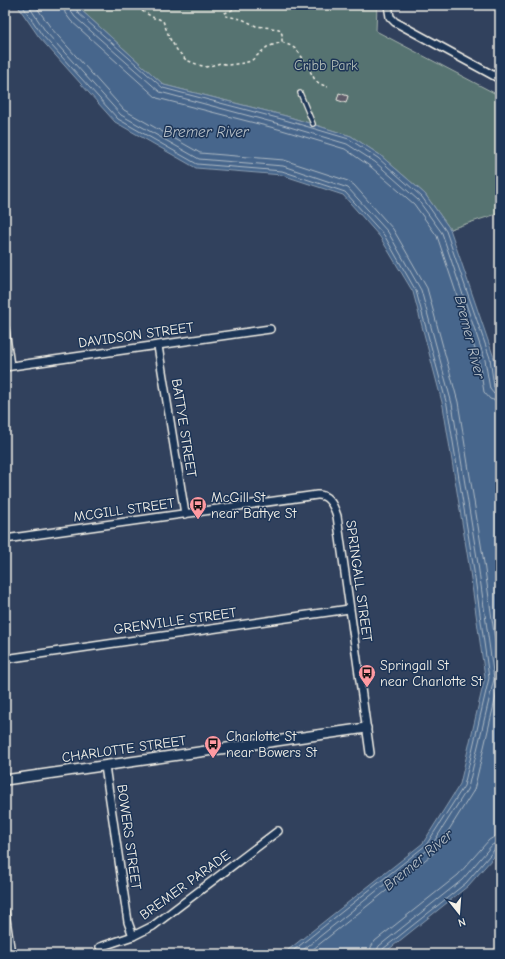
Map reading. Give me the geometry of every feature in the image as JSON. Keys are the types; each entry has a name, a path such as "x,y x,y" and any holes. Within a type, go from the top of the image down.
{"street":[{"path":"388,5 389,15 391,18 500,79"},
{"path":"5,329 8,366"},
{"name":"DAVIDSON STREET","path":"8,366 270,329"},
{"name":"BATTYE STREET","path":"158,346 185,514"},
{"name":"MCGILL STREET","path":"5,539 317,495"},
{"name":"SPRINGALL STREET","path":"317,495 327,498 332,504 337,516 370,753"},
{"name":"GRENVILLE STREET","path":"5,659 349,609"},
{"name":"CHARLOTTE STREET","path":"5,780 366,728"},
{"name":"BOWERS STREET","path":"105,766 128,922 132,936"},
{"name":"BREMER PARADE","path":"100,947 132,936 153,926 278,831"},
{"path":"5,912 11,954"}],"lane":[{"path":"300,93 312,124"}],"path":[{"path":"125,5 139,9 154,18 163,21 170,39 186,60 206,67 250,61 267,47 282,42 297,50 315,80 328,87"},
{"path":"244,5 225,13 225,16 242,19 256,26 279,29 282,34 282,42"}],"green space":[{"name":"Cribb Park","path":"78,5 377,5 376,31 500,96 500,213 450,229 425,194 380,155 351,136 286,116 164,85 81,10"}],"water":[{"name":"Bremer River","path":"17,5 78,5 81,10 164,85 286,116 351,136 380,155 425,194 450,229 494,358 500,399 500,850 468,886 383,954 283,954 423,843 460,784 485,677 469,565 443,406 413,292 380,237 343,195 282,175 196,168 115,122 39,37"}],"building":[{"path":"339,93 348,96 346,103 337,100"}],"place":[{"name":"McGill St near Battye St","path":"198,520"},
{"name":"Springall St near Charlotte St","path":"367,688"},
{"name":"Charlotte St near Bowers St","path":"213,759"}]}
